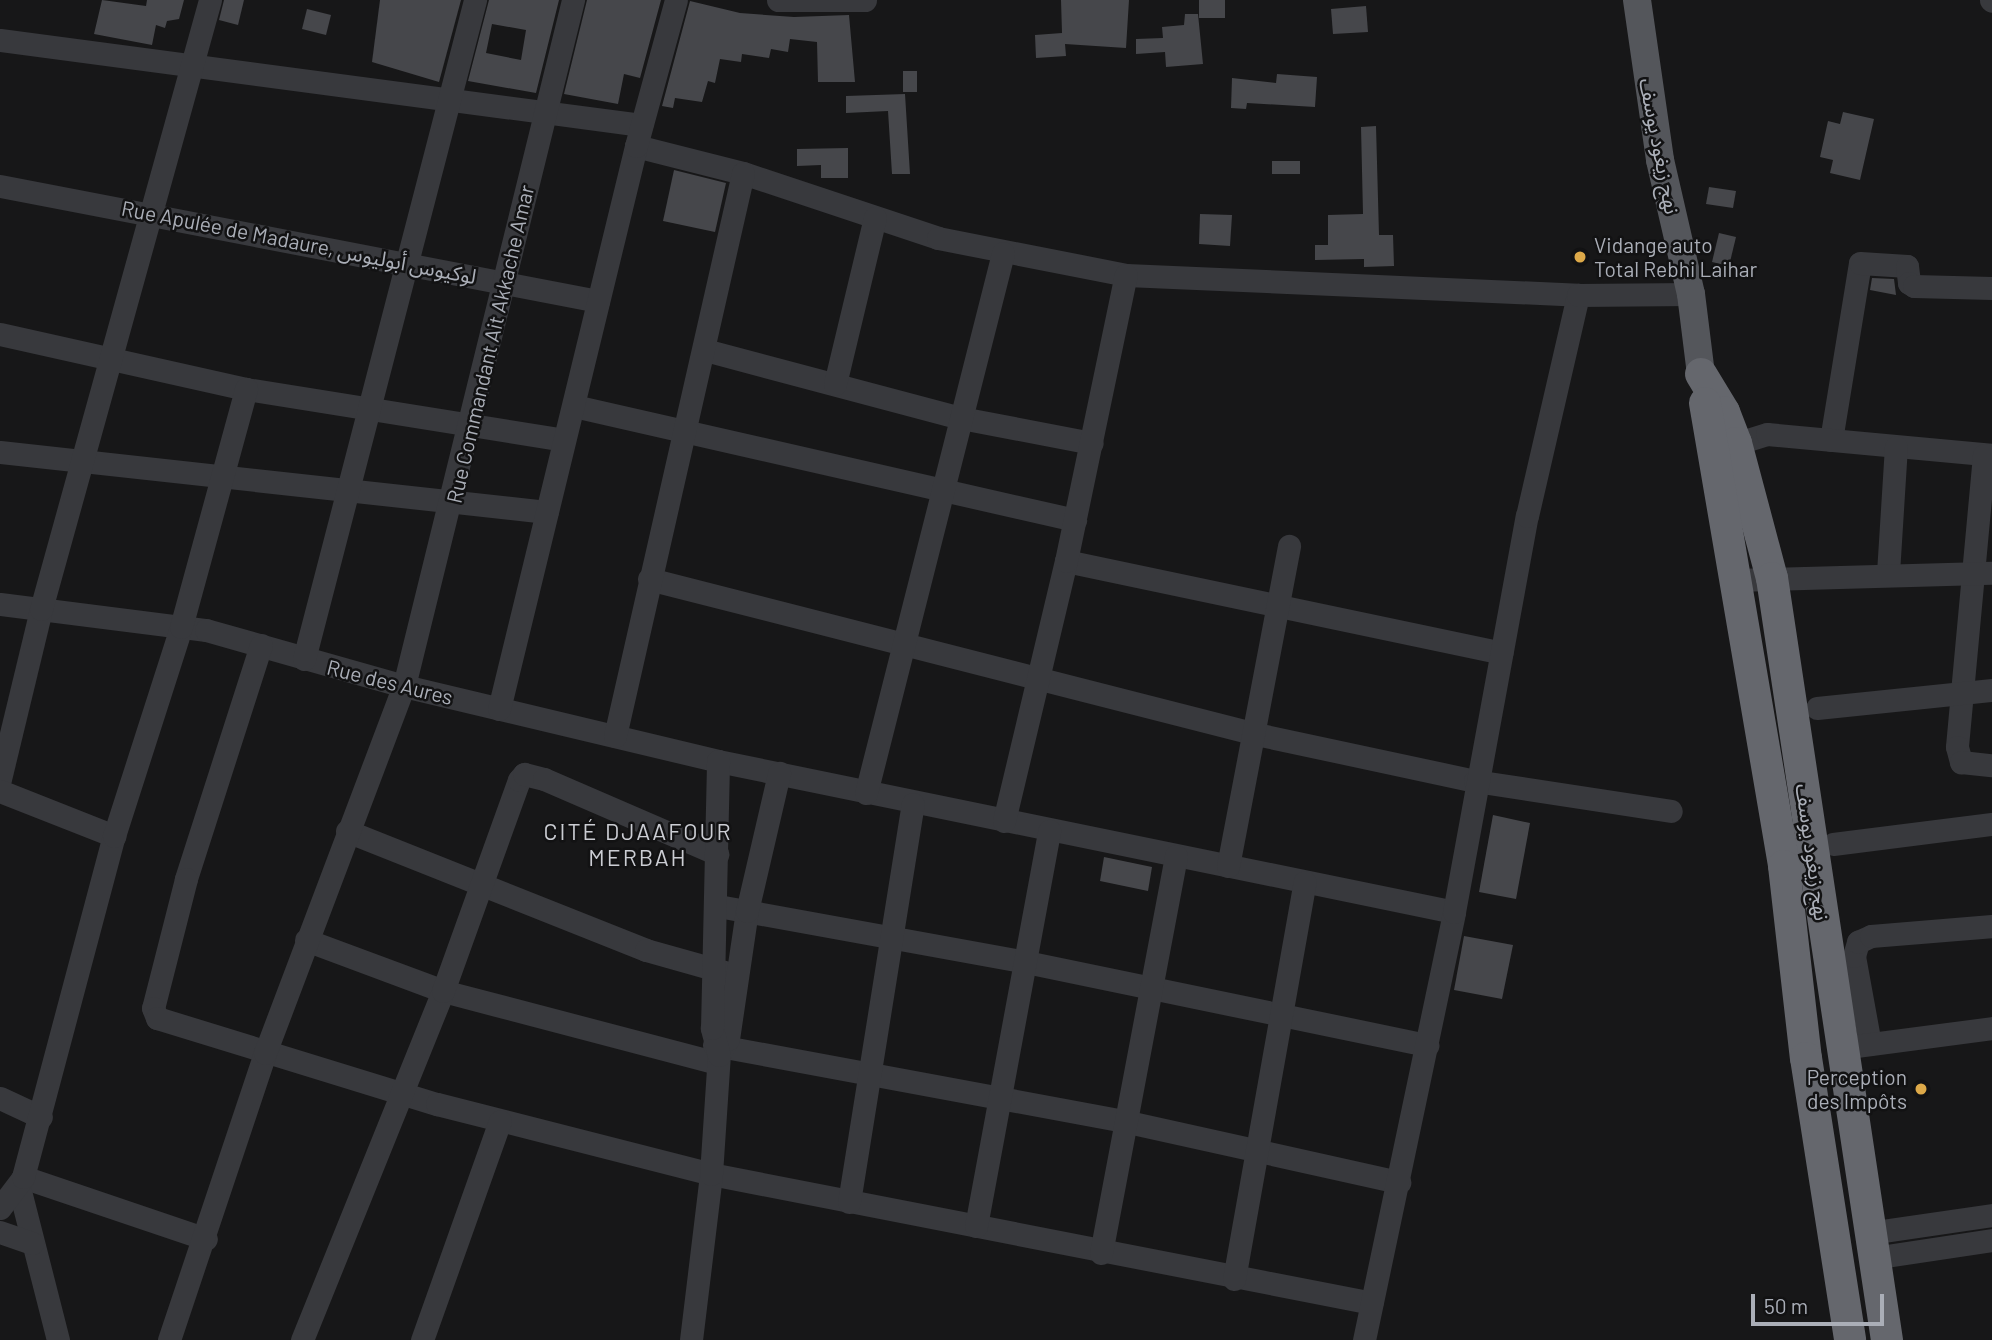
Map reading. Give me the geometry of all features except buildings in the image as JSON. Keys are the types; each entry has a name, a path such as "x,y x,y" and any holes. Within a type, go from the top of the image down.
{"highway":[{"name":"نهج زيغود يوسف","path":"1701,374 1724,412 1735,580 1783,866 1806,1058 1850,1340"},
{"name":"نهج زيغود يوسف","path":"1725,447 1772,578 1856,1046 1871,1245 1887,1340"}],"main road":[{"name":"نهج زيغود يوسف","path":"1637,0 1660,160 1691,294 1701,374"}],"street":[{"path":"0,779 41,609 153,215 210,0"},
{"path":"304,659 351,489 406,263 475,0"},
{"name":"Rue Commandant Ait Akkache Amar","path":"169,1340 206,1239 264,1053 346,831 404,686 453,502 573,0"},
{"path":"499,709 638,135 676,0"},
{"path":"778,0 865,0"},
{"path":"0,40 546,112 638,135 874,218 1003,253 1126,275 1578,295 1691,294"},
{"path":"615,736 649,579 705,350 743,173"},
{"name":"Rue Apulée de Madaure, لوكيوس أبوليوس","path":"0,186 598,301"},
{"path":"835,384 874,218"},
{"path":"866,793 1003,253"},
{"path":"1831,440 1860,262 1907,266 1909,283 1914,286 1992,288"},
{"path":"1004,821 1066,561 1126,275"},
{"path":"1364,1340 1428,1045 1454,912 1475,781 1501,653 1578,295"},
{"path":"0,334 110,361 246,389 564,440"},
{"path":"705,350 961,418 1091,443"},
{"path":"0,1209 21,1182 41,1117 114,836 181,627 246,389"},
{"path":"574,406 1075,520"},
{"path":"1725,447 1767,434 1988,455 1983,572 1960,691 1958,759 1992,765"},
{"path":"1888,573 1896,447"},
{"path":"0,452 222,474 547,512"},
{"path":"1228,866 1256,734 1289,546"},
{"path":"1066,561 1278,603 1501,653"},
{"path":"1735,580 1983,572"},
{"path":"649,579 905,641 1037,680 1256,734 1475,781 1671,811"},
{"name":"Rue des Aures","path":"0,604 181,627 261,645 404,686 718,761 913,804 1454,912"},
{"path":"261,645 186,878 152,1014 264,1053 401,1093 711,1174 1234,1279 1372,1304"},
{"path":"1818,708 1960,691 1992,691"},
{"path":"691,1340 711,1174 724,972 718,906 718,761"},
{"path":"724,972 747,911 779,773"},
{"path":"302,1340 443,991 524,774 717,854"},
{"path":"0,791 114,836"},
{"path":"849,1202 913,804"},
{"path":"1833,844 1992,824"},
{"path":"346,831 646,950 724,972"},
{"path":"976,1226 1002,1097 1049,831"},
{"path":"1101,1252 1128,1122 1176,856"},
{"path":"1234,1279 1305,882"},
{"path":"718,906 890,940 1026,962 1281,1017 1428,1045"},
{"path":"1992,926 1871,936 1858,942 1854,956 1856,1046 1992,1028"},
{"path":"306,940 443,991 719,1053 1002,1097 1257,1149 1399,1182"},
{"path":"0,1098 41,1117"},
{"path":"422,1340 500,1121"},
{"path":"21,1182 206,1239"},
{"path":"21,1182 32,1243 58,1340"},
{"path":"1871,1245 1992,1215"},
{"path":"0,1232 32,1243"},
{"path":"1871,1245 1992,1240"}],"place":[{"name":"Vidange auto Total Rebhi Laihar","path":"1580,257"},
{"name":"Perception des Impôts","path":"1921,1089"}],"district":[{"name":"CITÉ DJAAFOUR MERBAH","path":"638,844"}]}
